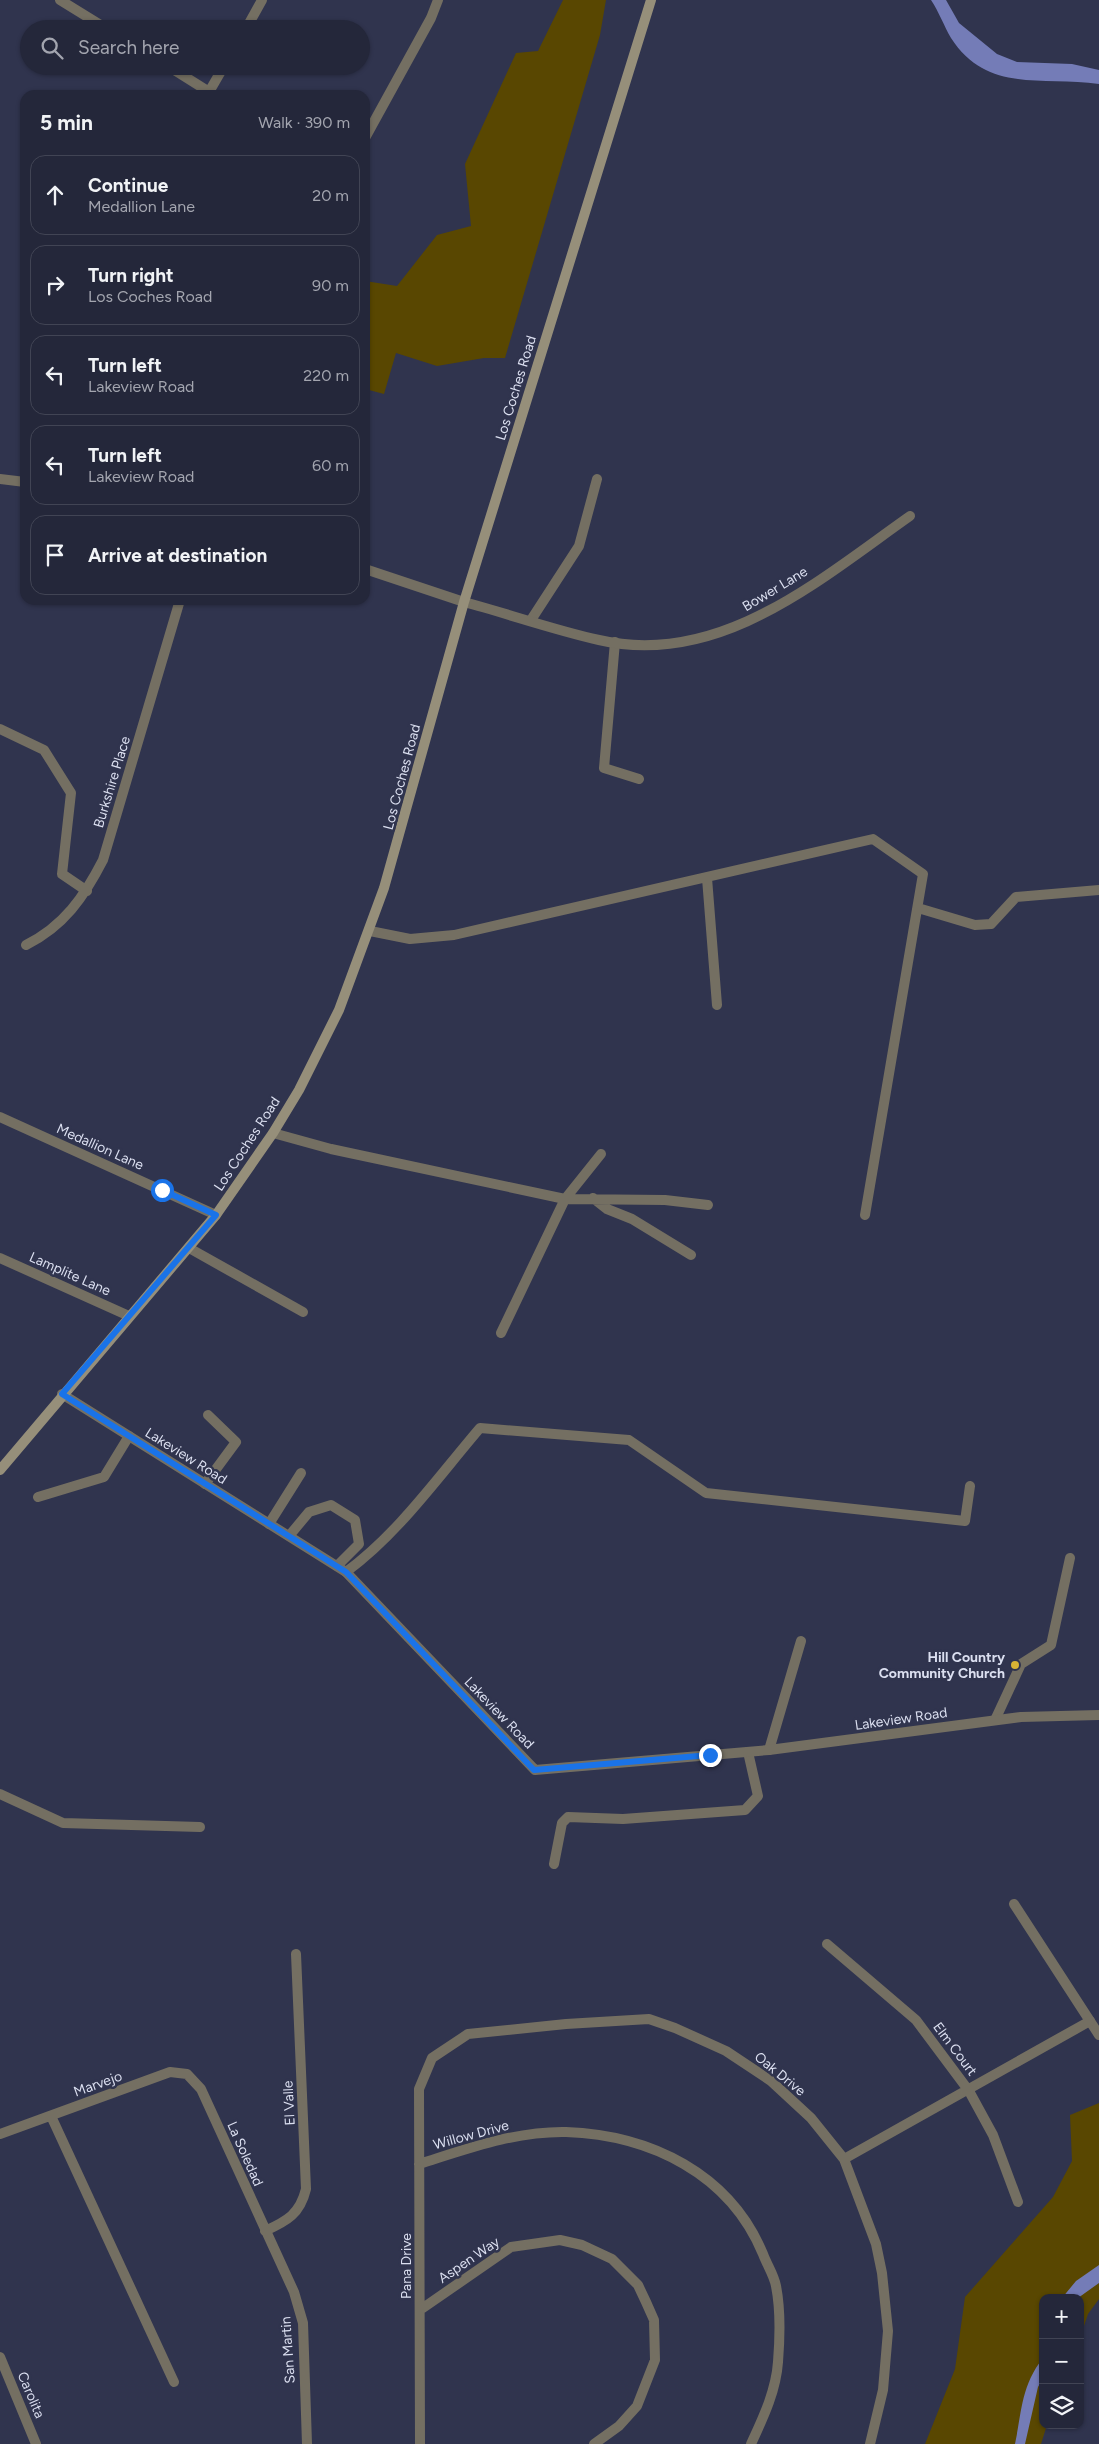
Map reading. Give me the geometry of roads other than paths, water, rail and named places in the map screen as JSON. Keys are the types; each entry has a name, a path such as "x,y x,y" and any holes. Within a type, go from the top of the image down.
{"main road":[{"name":"Los Coches Road","path":"0,1470 62,1394 216,1215 273,1133 323,1045 370,931 405,819 464,602 651,0"}],"street":[{"path":"60,0 92,20"},
{"path":"251,20 262,0"},
{"path":"370,129 422,35 438,0"},
{"path":"183,75 207,90"},
{"path":"213,90 220,75"},
{"path":"531,620 579,546 597,479"},
{"path":"0,480 20,482"},
{"name":"Bower Lane","path":"370,571 464,602 600,641 642,645 693,641 741,626 775,609 910,516"},
{"name":"Burkshire Place","path":"26,945 58,925 86,891 103,860 179,605"},
{"path":"615,642 604,768 640,779"},
{"path":"0,729 44,750 71,793 62,874 86,891"},
{"path":"370,931 410,939 454,935 873,840 923,874 865,1215"},
{"path":"708,878 717,1005"},
{"path":"918,908 975,925 991,924 1016,897 1099,890"},
{"name":"Medallion Lane","path":"0,1117 216,1215"},
{"path":"273,1133 330,1149 565,1199 665,1200 708,1205"},
{"path":"501,1333 565,1199 601,1154"},
{"path":"593,1198 608,1209 632,1219 691,1255"},
{"path":"189,1248 303,1312"},
{"name":"Lamplite Lane","path":"0,1258 129,1316"},
{"name":"Lakeview Road","path":"62,1394 346,1572 534,1770 769,1750 995,1720 1099,1715"},
{"path":"205,1484 236,1442 208,1415"},
{"path":"346,1572 368,1556 386,1537 480,1428 629,1440 706,1493 965,1520 970,1486"},
{"path":"38,1497 104,1477 129,1436"},
{"path":"269,1524 301,1473"},
{"path":"289,1536 309,1512 331,1505 354,1520 359,1544 337,1566"},
{"path":"995,1720 1021,1664 1051,1645 1070,1558"},
{"path":"769,1750 801,1641"},
{"path":"554,1864 562,1823 568,1817 623,1819 745,1810 758,1796 748,1752"},
{"path":"0,1794 63,1823 200,1827"},
{"path":"1014,1904 1099,2035"},
{"name":"Elm Court","path":"827,1944 916,2020 969,2091 993,2135 1018,2202"},
{"name":"El Valle","path":"265,2231 287,2221 303,2203 306,2188 296,1954"},
{"name":"Oak Drive","path":"419,2089 432,2058 468,2034 566,2024 649,2019 701,2039 750,2066 804,2111 844,2160 876,2244 886,2302 888,2331 884,2382 877,2420 870,2444"},
{"path":"844,2160 1090,2022"},
{"name":"Marvejo","path":"0,2134 170,2072 187,2074 201,2088"},
{"name":"La Soledad","path":"201,2088 265,2231"},
{"name":"Pana Drive","path":"419,2089 420,2444"},
{"path":"51,2116 174,2382"},
{"name":"Willow Drive","path":"419,2164 503,2138 566,2132 634,2142 682,2162 725,2193 754,2231 776,2284 780,2312 778,2363 768,2407 751,2444"},
{"name":"San Martin","path":"265,2231 294,2292 303,2323 306,2444"},
{"name":"Aspen Way","path":"420,2310 511,2247 560,2240 582,2245 612,2259 638,2285 654,2320 655,2360 637,2406 619,2426 594,2444"},
{"name":"Carolita","path":"0,2357 36,2444"}],"water":[{"path":"931,0 946,0 959,23 997,54 1017,62 1072,64 1099,70 1099,84 1018,79 999,75 981,68 965,56 951,38"},
{"path":"1099,2265 1099,2283 1084,2294 1065,2294 1076,2281"},
{"path":"1039,2364 1039,2385 1025,2444 1015,2444 1026,2389"}],"place":[{"name":"Hill Country Community Church","path":"1015,1665"}]}
